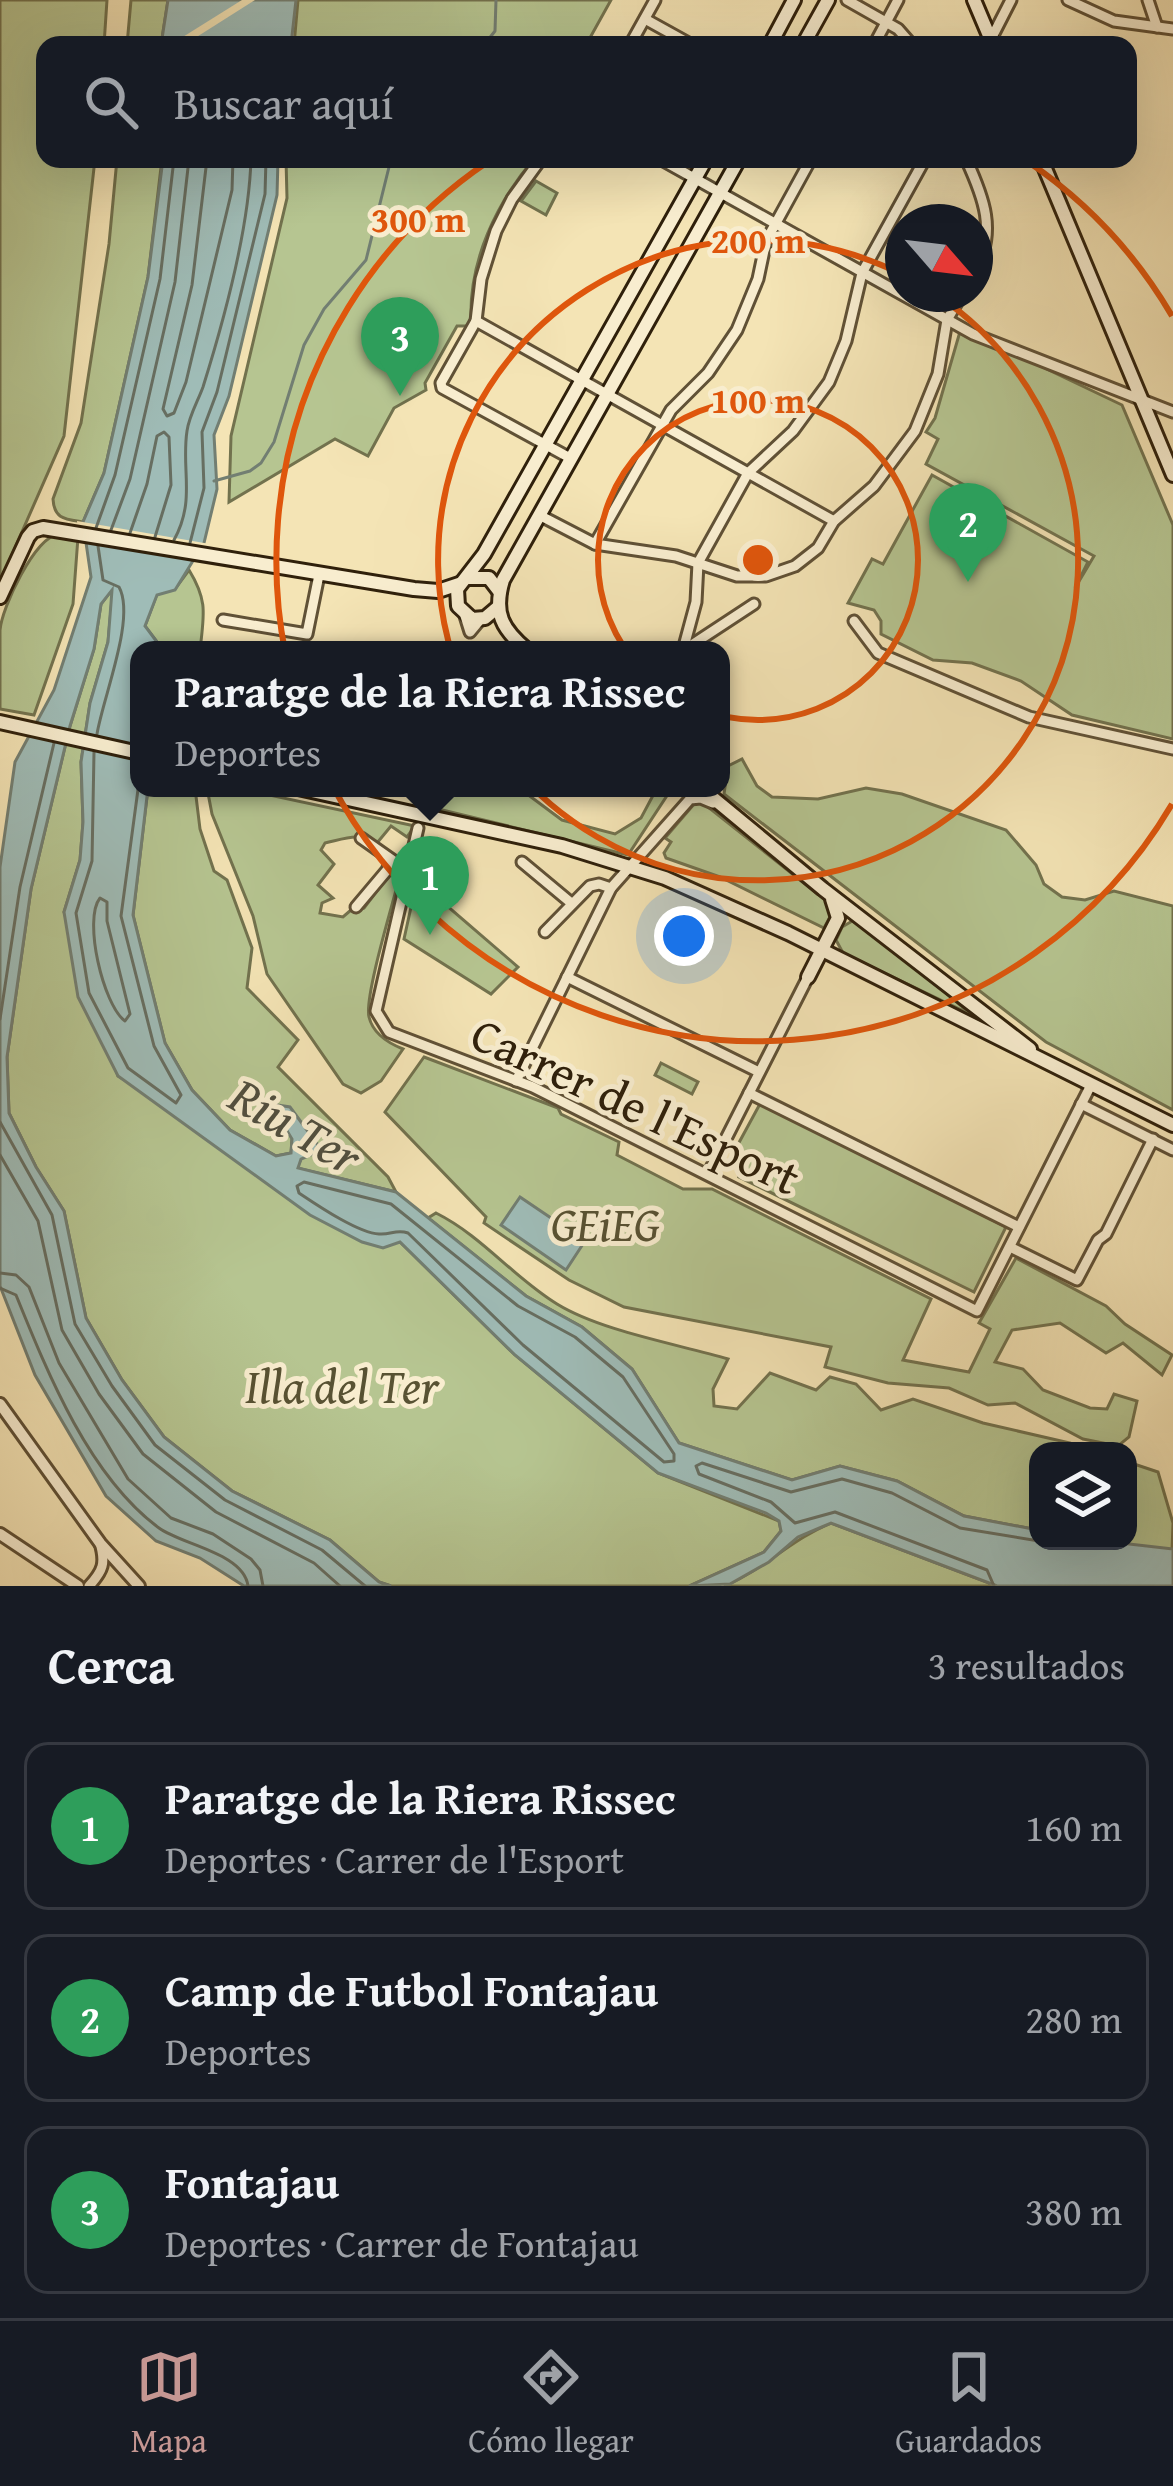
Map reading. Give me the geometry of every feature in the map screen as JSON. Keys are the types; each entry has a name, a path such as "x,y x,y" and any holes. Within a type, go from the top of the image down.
{"main road":[{"path":"775,36 794,0"},
{"path":"808,36 828,0"},
{"path":"974,0 988,36"},
{"path":"498,607 472,618 456,601 463,581 484,554 701,168"},
{"path":"517,641 504,630 498,607 500,591 734,168"},
{"path":"1045,168 1173,475"},
{"path":"0,597 28,537 37,528 428,591 451,589 477,575 489,578 500,591"},
{"path":"5,723 130,751"},
{"path":"339,797 562,846 665,878 788,933 1173,1125"},
{"path":"712,797 1054,1068"},
{"path":"808,977 838,911 823,889"},
{"path":"788,933 820,935 835,926"},
{"path":"788,933 804,947 808,977"}],"street":[{"path":"638,36 650,21 656,0"},
{"path":"848,0 905,36"},
{"path":"879,36 898,0"},
{"path":"994,36 1011,0"},
{"path":"1069,0 1096,15 1173,29"},
{"path":"1148,0 1157,27"},
{"path":"650,21 676,36"},
{"path":"535,168 496,231 481,278 476,321 441,383 442,388 571,458"},
{"path":"676,168 862,273 951,315 961,328 1173,412"},
{"path":"595,544 674,406 708,373 737,330 775,224 806,168"},
{"path":"685,641 696,602 698,563 748,473 793,431 827,386 846,341 862,273 920,168"},
{"path":"970,168 984,204"},
{"path":"538,515 595,544 698,563 736,576 777,574 811,555 834,521 874,486 915,431 938,374 953,312"},
{"path":"476,321 834,521"},
{"path":"223,620 307,634 319,575"},
{"path":"697,641 754,604"},
{"path":"468,641 472,618"},
{"path":"854,621 878,653 1029,717 1173,749"},
{"path":"424,805 426,797"},
{"path":"515,1081 610,888 694,797 723,806"},
{"name":"Carrer de l'Esport","path":"418,828 377,1018 388,1032 515,1081 977,1311 1010,1247"},
{"path":"362,838 408,871"},
{"path":"653,844 650,856 665,878"},
{"path":"356,907 388,869 389,861"},
{"path":"523,862 570,902"},
{"path":"544,932 593,884 610,888"},
{"path":"567,977 759,1072"},
{"path":"708,1174 808,977"},
{"path":"1091,1085 1010,1247 1076,1280 1106,1234 1153,1139"},
{"path":"749,1093 1019,1227"},
{"path":"1081,1104 1173,1150"},
{"path":"0,1404 100,1543 139,1586"},
{"path":"0,1534 78,1586"},
{"path":"89,1586 101,1573 100,1543"}],"green space":[{"path":"0,0 107,0 105,36 36,36 36,168 94,168 64,436 0,582"},
{"path":"131,0 168,0 162,36 128,36"},
{"path":"298,0 611,0 591,36 295,36"},
{"path":"116,168 161,168 148,277 104,473 83,522 58,514 53,499 81,423"},
{"path":"286,168 527,168 497,214 480,255 471,320 467,326 457,326 425,383 426,390 394,408 368,456 335,439 229,502 231,436 287,198"},
{"path":"536,181 557,193 546,215 521,201"},
{"path":"961,328 1122,405 1173,525 1173,739 1072,715 1021,681 972,663 933,660 881,634 881,621 874,610 848,603 872,559 883,564 932,475 1088,562 1075,588 1094,556 926,464 938,439 926,432 935,418"},
{"path":"58,534 78,537 73,604 34,715 0,709 0,630 7,606 39,548"},
{"path":"189,570 203,608 201,641 156,641 145,626 157,594 175,589"},
{"name":"Illa del Ter","path":"113,588 108,642 90,703 81,762 80,860 64,912 118,1076 400,1242 515,1355 658,1473 779,1521 781,1531 764,1552 689,1586 391,1586 379,1582 330,1540 232,1491 164,1437 122,1380 86,1318 64,1211 9,1113 7,1057 31,889 70,726 94,649 101,604"},
{"path":"742,759 757,786 772,797 818,799 866,788 902,794 1006,830 1036,865 1044,884 1062,897 1085,900 1114,891 1173,906 1173,1110 1046,1042 728,797 730,765"},
{"path":"147,797 196,797 200,829 214,871 227,880 252,948 247,988 298,1040 278,1067 388,1177 396,1192 297,1168 301,1159 292,1139 291,1153 276,1156 230,1130 192,1090 165,1043 133,915"},
{"path":"209,797 278,797 415,826 407,837 391,826 377,843 352,837 325,843 321,850 334,864 318,885 333,898 322,903 320,913 343,917 364,908 392,871 400,875 375,970 369,1017 378,1033 403,1049 381,1081 361,1093 343,1084 267,974 253,916"},
{"path":"437,797 531,797 562,820 615,834 641,818 652,797 666,797 628,855 434,808"},
{"path":"695,803 703,803 829,903 832,913 824,928 720,877 666,858 671,842 665,838"},
{"path":"417,880 518,967 491,994 404,939"},
{"path":"854,920 972,1015 843,953 836,940 842,927"},
{"name":"GEiEG","path":"424,1057 558,1108 561,1114 619,1142 617,1155 683,1189 712,1189 931,1299 903,1360 969,1372 990,1329 979,1323 1016,1258 1106,1306 1172,1355 1162,1375 1123,1343 1106,1353 1060,1323 1012,1330 995,1362 1023,1369 1043,1390 1090,1408 1107,1409 1114,1394 1137,1401 1129,1437 1123,1442 1098,1442 1083,1439 1015,1403 988,1405 949,1388 888,1383 825,1367 831,1347 624,1307 569,1280 484,1223 486,1217 385,1112"},
{"path":"661,1063 698,1082 692,1094 655,1075"},
{"path":"761,1102 1006,1227 974,1292 739,1177 743,1169 729,1161"},
{"path":"436,1213 468,1233 541,1293 575,1314 728,1359 713,1389 714,1406 737,1409 770,1373 816,1390 830,1377 856,1384 881,1410 913,1399 983,1423 1066,1442 1029,1442 1029,1528 964,1516 897,1481 840,1466 792,1480 679,1443 632,1369 582,1327 526,1296 428,1218"},
{"path":"1137,1465 1158,1472 1173,1523 1172,1551 1137,1546"},
{"path":"831,1523 997,1586 724,1586"}],"water":[{"path":"168,0 296,0 292,36 162,36"},
{"name":"Riu Ter","path":"162,168 278,168 277,195 229,396 214,435 217,489 204,543 175,590 157,595 145,626 156,641 130,641 130,797 147,797 133,915 165,1043 192,1090 230,1130 276,1156 291,1153 292,1139 271,1104 290,1107 318,1145 315,1153 301,1159 298,1168 396,1192 526,1296 582,1327 632,1369 679,1443 792,1480 840,1466 897,1481 964,1516 1029,1528 1029,1550 1137,1550 1137,1545 1173,1549 1173,1586 997,1586 831,1523 798,1537 769,1562 730,1584 689,1586 764,1552 781,1531 779,1521 658,1473 515,1355 400,1242 383,1248 362,1242 310,1215 118,1076 78,997 64,912 80,860 81,762 90,703 108,642 112,590 101,604 94,649 70,726 31,889 7,1057 9,1113 64,1211 86,1318 122,1380 164,1437 232,1491 330,1540 379,1582 391,1586 244,1586 200,1558 156,1541 106,1496 35,1375 0,1286 0,867 15,762 54,690 91,577 83,522 104,473 148,277"},
{"path":"520,1197 585,1241 566,1270 501,1225"}],"pier":[{"path":"242,0 255,0 198,36 184,36"},
{"path":"77,521 210,544 202,559 79,537"}],"waterway":[{"path":"491,36 496,0"},
{"path":"214,481 250,471 274,442 304,345 324,309 366,260 389,168"}],"place":[{"name":"Fontajau","path":"400,396"},
{"name":"Camp de Futbol Fontajau","path":"968,582"},
{"name":"Paratge de la Riera Rissec","path":"430,935"}]}
